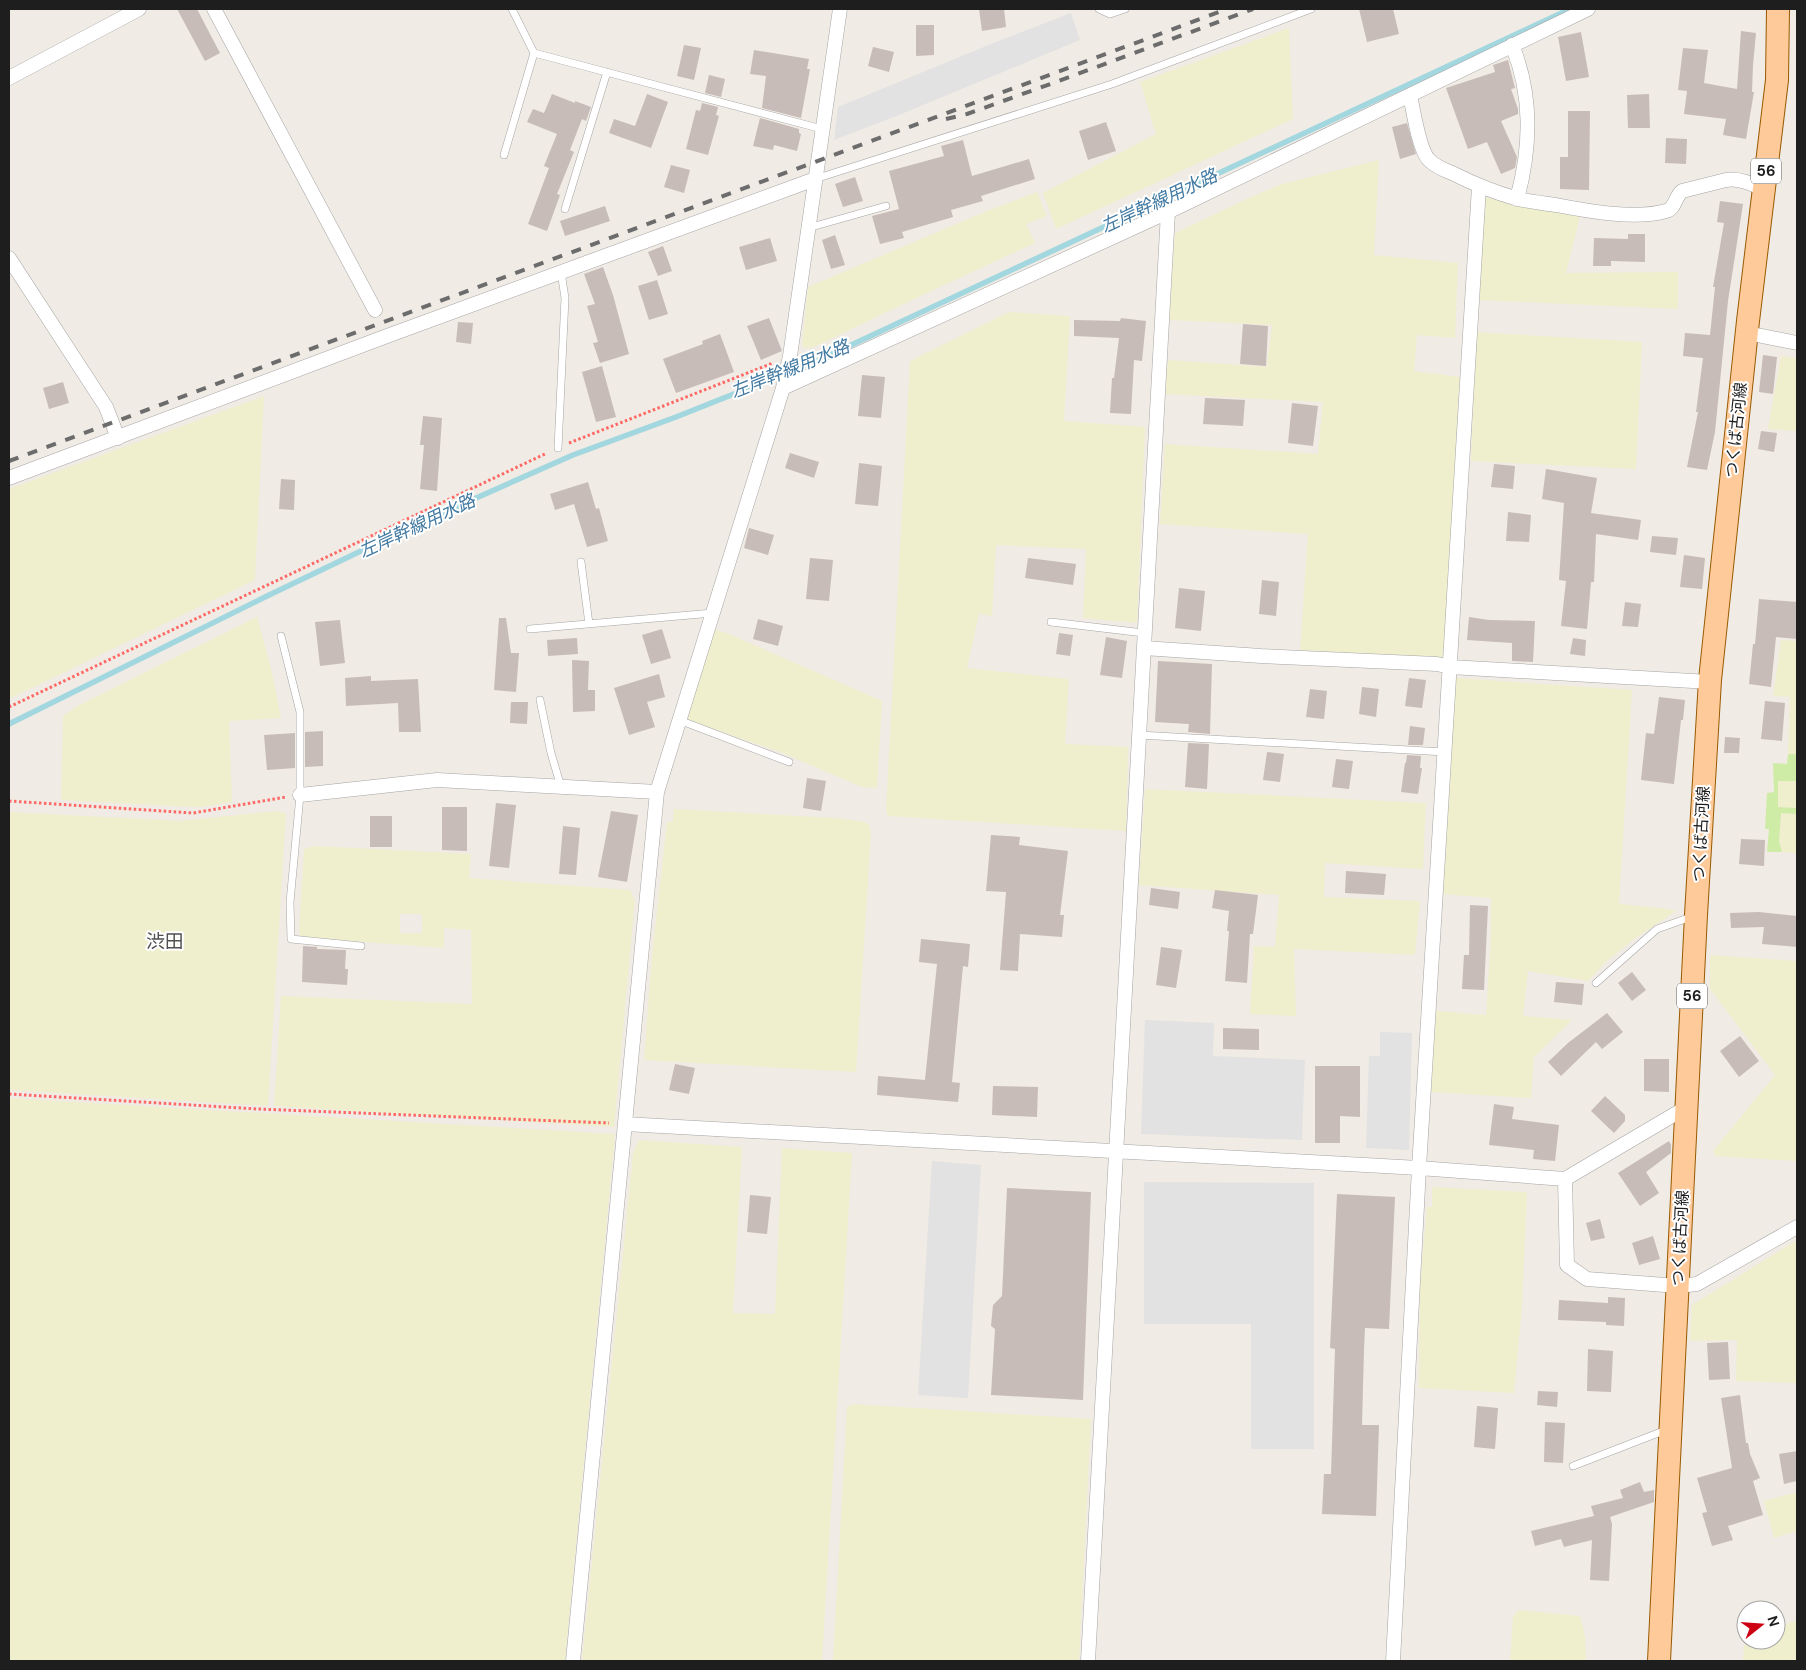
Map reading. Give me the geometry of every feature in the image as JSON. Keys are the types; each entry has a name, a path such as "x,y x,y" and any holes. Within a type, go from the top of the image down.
{"main road":[{"name":"つくば古河線","path":"1660,1661 1686,1107 1710,682 1747,333 1777,80 1778,9"}],"street":[{"path":"9,78 139,9"},
{"path":"214,9 375,310"},
{"path":"574,1661 657,792 783,388 790,356 840,9"},
{"path":"783,388 1168,212 1588,9"},
{"path":"1512,46 1525,83 1527,109 1527,155 1517,199"},
{"path":"1410,95 1419,135 1428,160 1438,167 1479,187 1517,199 1614,214 1643,214 1665,212 1670,209 1678,195 1682,192 1726,180 1732,179 1764,189"},
{"path":"9,478 815,178"},
{"path":"1393,1661 1419,1168 1479,187"},
{"path":"1088,1661 1168,212"},
{"path":"9,258 106,407 118,438"},
{"path":"1747,333 1797,343"},
{"path":"1144,648 1437,664 1450,667 1710,682"},
{"path":"300,795 437,780 657,792"},
{"path":"625,1124 1419,1168 1565,1179 1686,1107"},
{"path":"1565,1179 1567,1265 1587,1279 1678,1286 1697,1284 1797,1227"}],"lane":[{"path":"504,156 534,53 512,9"},
{"path":"1100,9 1110,14 1125,9"},
{"path":"815,178 1112,84 1311,9"},
{"path":"534,53 822,129"},
{"path":"565,210 607,72"},
{"path":"808,228 886,206"},
{"path":"558,448 565,298 561,272"},
{"path":"580,562 589,624"},
{"path":"530,629 713,613"},
{"path":"1051,622 1144,633"},
{"path":"280,636 300,712 300,795 290,902 291,939 362,946"},
{"path":"540,700 551,753 561,787"},
{"path":"679,720 789,762"},
{"path":"1139,735 1445,752"},
{"path":"1596,983 1658,929 1696,916"},
{"path":"1573,1466 1671,1428"}],"path":[{"path":"9,707 558,448 790,356"},
{"path":"9,801 193,813 300,795"},
{"path":"9,1094 258,1109 625,1124"}],"green space":[{"path":"1289,28 1293,119 1056,229 1043,193 1156,134 1140,82"},
{"path":"1379,160 1374,255 1458,263 1455,338 1417,335 1414,371 1460,377 1445,654 1442,658 1300,650 1308,534 1160,524 1165,444 1318,454 1323,402 1165,394 1168,360 1267,367 1272,325 1169,320 1175,233 1282,184"},
{"path":"1037,192 1047,216 1026,224 1035,243 812,348 802,346 808,287 987,211"},
{"path":"1487,197 1511,204 1580,216 1566,273 1678,272 1678,309 1478,300 1483,206"},
{"path":"1009,312 1070,316 1064,421 1145,427 1137,623 1083,618 1086,549 996,545 992,616 979,614 967,668 1069,679 1065,744 1128,747 1126,831 888,816 886,810 910,361"},
{"path":"1476,332 1642,342 1636,469 1471,461"},
{"path":"1781,356 1797,358 1797,431 1768,429"},
{"path":"264,396 255,580 9,699 9,489"},
{"path":"257,617 271,668 281,718 229,721 232,802 190,807 61,800 63,716 79,705"},
{"path":"714,629 882,701 877,788 862,787 780,752 684,719"},
{"path":"1781,640 1797,641 1797,754 1788,754 1790,697 1773,696"},
{"path":"1456,678 1632,690 1619,904 1676,911 1633,940 1606,962 1588,981 1528,971 1523,1016 1572,1020 1534,1057 1531,1098 1431,1092 1436,1011 1486,1015 1491,934 1491,898 1442,894"},
{"path":"1788,754 1797,754 1797,781 1778,781 1778,807 1797,808 1797,814 1781,813 1779,841 1782,852 1767,852 1769,829 1765,829 1767,793 1774,792 1773,763 1787,764"},
{"path":"1778,780 1797,781 1797,808 1778,807"},
{"path":"1145,789 1426,803 1423,869 1325,863 1324,897 1420,901 1415,955 1294,949 1296,1016 1250,1014 1254,946 1275,947 1279,895 1139,885"},
{"path":"674,809 836,818 865,822 869,825 871,832 856,1072 644,1060 652,955 667,822 673,822"},
{"path":"275,811 286,813 268,1106 9,1090 9,812 181,821"},
{"path":"1781,813 1797,814 1797,853 1782,852 1779,841"},
{"path":"315,846 471,854 469,878 630,890 635,900 614,1127 274,1106 281,996 472,1004 471,930 444,928 444,948 300,937 304,849","holes":["400,914 422,914 422,933 400,933"]},
{"path":"1710,955 1797,961 1797,1161 1716,1156 1713,1151 1775,1075 1710,989"},
{"path":"9,1098 615,1134 565,1661 9,1661"},
{"path":"639,1140 742,1147 733,1313 775,1314 782,1148 852,1153 822,1661 582,1661 633,1153"},
{"path":"1432,1187 1527,1192 1522,1306 1514,1393 1419,1388 1420,1283 1427,1207 1432,1207"},
{"path":"1797,1240 1797,1383 1736,1381 1737,1340 1690,1341 1692,1305"},
{"path":"853,1404 1091,1419 1079,1661 833,1661 847,1407"},
{"path":"1797,1492 1797,1531 1774,1538 1764,1501"},
{"path":"1518,1610 1580,1616 1585,1636 1586,1661 1510,1661 1513,1617"},
{"path":"1797,1620 1797,1661 1743,1661 1744,1650 1786,1650 1786,1624"}],"shaded area":[{"path":"1071,13 1080,40 834,140 838,107"},
{"path":"1145,1020 1214,1023 1213,1056 1305,1060 1302,1140 1141,1134"},
{"path":"1380,1032 1412,1033 1409,1150 1366,1148 1369,1056 1380,1056"},
{"path":"932,1161 981,1165 968,1398 918,1395"},
{"path":"1144,1182 1314,1183 1314,1449 1251,1449 1251,1324 1144,1324"}],"building":[{"path":"177,9 197,9 220,53 205,61"},
{"path":"979,9 1004,9 1006,27 982,31"},
{"path":"1359,9 1393,9 1399,34 1367,42"},
{"path":"916,25 934,25 934,55 916,56"},
{"path":"1741,31 1756,33 1752,92 1754,92 1746,139 1723,135 1726,119 1684,114 1687,91 1678,90 1683,48 1708,50 1704,83 1737,89"},
{"path":"1581,32 1589,77 1566,81 1558,37"},
{"path":"684,45 701,48 694,80 677,76"},
{"path":"873,47 894,52 889,72 868,66"},
{"path":"754,50 809,59 807,69 810,69 801,118 762,108 766,76 750,74"},
{"path":"1508,60 1515,88 1511,89 1518,114 1501,121 1517,157 1515,168 1501,174 1487,142 1468,149 1446,88 1495,72 1493,65"},
{"path":"709,75 725,79 721,97 705,93"},
{"path":"552,94 591,107 586,121 582,119 570,150 574,152 557,194 560,195 547,231 528,224 549,168 544,166 557,134 527,122 533,109 544,113"},
{"path":"647,94 668,102 651,148 609,133 614,119 635,126"},
{"path":"1649,94 1650,128 1628,128 1627,95"},
{"path":"702,103 718,107 716,115 719,116 708,155 686,149 696,110 700,111"},
{"path":"1568,111 1590,111 1589,190 1560,189 1560,157 1568,157"},
{"path":"760,118 799,129 801,134 797,151 774,145 773,150 753,146"},
{"path":"1106,122 1116,151 1088,160 1079,131"},
{"path":"1407,123 1416,154 1400,159 1392,127"},
{"path":"1666,138 1687,139 1686,164 1665,163"},
{"path":"963,140 972,176 1029,159 1035,179 981,196 983,201 951,210 953,217 902,232 904,238 880,244 872,216 899,209 889,171 944,156 941,146"},
{"path":"671,165 690,170 684,193 664,187"},
{"path":"855,177 863,201 843,207 835,184"},
{"path":"1720,201 1743,204 1728,301 1715,432 1707,470 1687,467 1698,412 1696,412 1703,358 1683,356 1685,333 1710,335 1715,287 1713,287 1724,223 1717,222"},
{"path":"605,206 610,221 565,236 560,221"},
{"path":"1628,234 1645,234 1645,262 1611,261 1611,266 1593,266 1594,238 1628,239"},
{"path":"835,235 845,265 831,269 822,240"},
{"path":"770,238 777,261 746,270 739,247"},
{"path":"663,246 672,271 658,276 648,252"},
{"path":"603,267 613,295 629,354 600,363 593,343 598,342 587,306 595,304 584,274"},
{"path":"657,280 668,314 649,320 638,286"},
{"path":"769,318 782,351 761,360 747,326"},
{"path":"1121,318 1146,321 1142,361 1134,360 1131,414 1110,413 1112,378 1114,378 1119,338 1074,336 1074,320 1120,321"},
{"path":"458,322 473,323 471,344 456,342"},
{"path":"1243,324 1268,326 1266,366 1240,364"},
{"path":"720,334 734,372 676,393 663,359 703,344 702,341"},
{"path":"1763,355 1777,357 1773,394 1759,392"},
{"path":"602,366 616,417 596,422 582,372"},
{"path":"862,375 885,377 881,418 858,416"},
{"path":"63,382 69,403 49,409 43,388"},
{"path":"1205,398 1245,400 1243,426 1203,424"},
{"path":"1292,403 1318,406 1313,446 1288,443"},
{"path":"423,416 442,418 437,491 420,489 424,445 420,445"},
{"path":"1761,431 1777,433 1774,452 1758,449"},
{"path":"790,453 819,462 814,478 785,468"},
{"path":"859,463 882,466 878,506 855,504"},
{"path":"1494,464 1515,466 1513,489 1491,487"},
{"path":"1546,469 1597,478 1591,513 1641,520 1638,540 1596,534 1594,582 1591,582 1587,629 1561,626 1566,581 1559,580 1564,503 1542,499"},
{"path":"281,479 295,480 294,510 279,509"},
{"path":"588,482 596,509 599,508 608,541 587,547 574,504 555,510 550,494"},
{"path":"1508,512 1531,515 1529,542 1506,541"},
{"path":"749,528 774,535 768,555 744,548"},
{"path":"1652,536 1678,538 1676,555 1650,552"},
{"path":"1684,555 1705,558 1702,589 1680,587"},
{"path":"810,558 833,560 829,601 806,599"},
{"path":"1028,558 1076,564 1073,585 1025,578"},
{"path":"1262,580 1279,582 1276,616 1259,614"},
{"path":"1179,588 1205,591 1201,631 1175,628"},
{"path":"1759,599 1797,602 1797,639 1776,637 1771,687 1749,684"},
{"path":"1625,602 1641,604 1638,627 1622,626"},
{"path":"1469,617 1489,620 1535,621 1533,662 1512,661 1512,643 1467,640"},
{"path":"499,618 506,618 511,653 519,653 516,692 494,690"},
{"path":"758,619 783,626 778,646 753,639"},
{"path":"340,620 345,663 320,666 315,622"},
{"path":"662,629 671,658 651,664 642,635"},
{"path":"1059,633 1073,635 1070,656 1056,654"},
{"path":"1106,637 1127,641 1122,678 1100,675"},
{"path":"577,638 578,654 548,656 547,640"},
{"path":"1573,638 1586,640 1585,656 1570,654"},
{"path":"572,660 589,661 588,690 595,690 595,711 573,712"},
{"path":"1158,661 1212,664 1210,734 1188,732 1189,724 1155,722"},
{"path":"659,674 665,697 647,702 655,727 629,735 614,688"},
{"path":"371,676 371,681 418,679 421,732 399,732 398,703 346,706 345,678"},
{"path":"1409,678 1426,680 1422,708 1405,706"},
{"path":"1362,687 1379,689 1376,717 1359,714"},
{"path":"1310,689 1327,691 1324,719 1306,717"},
{"path":"1659,697 1685,700 1674,784 1641,780 1646,733 1654,734"},
{"path":"1765,701 1785,703 1782,741 1761,739"},
{"path":"511,702 528,702 527,724 510,723"},
{"path":"1410,726 1425,728 1423,745 1408,745"},
{"path":"323,731 323,766 305,767 305,732"},
{"path":"295,733 295,768 267,770 264,735"},
{"path":"1725,737 1740,738 1739,753 1724,753"},
{"path":"1188,743 1209,744 1207,789 1185,787"},
{"path":"1267,752 1284,754 1280,782 1263,780"},
{"path":"1407,755 1421,756 1420,768 1422,768 1418,794 1401,792"},
{"path":"1336,759 1353,761 1349,789 1332,787"},
{"path":"807,778 826,781 821,811 803,808"},
{"path":"496,803 516,805 509,868 489,866"},
{"path":"442,807 467,807 467,851 442,850"},
{"path":"611,811 638,815 627,882 598,877"},
{"path":"370,816 392,816 392,847 370,847"},
{"path":"563,826 580,828 576,875 559,874"},
{"path":"991,835 1020,837 1019,845 1068,851 1060,915 1064,915 1062,937 1020,934 1018,971 1000,970 1006,892 986,891"},
{"path":"1741,839 1765,840 1764,866 1739,864"},
{"path":"1346,871 1386,874 1384,895 1345,893"},
{"path":"1151,888 1180,892 1178,909 1149,905"},
{"path":"1215,890 1258,895 1253,934 1250,934 1247,983 1225,981 1229,911 1212,908"},
{"path":"1470,905 1488,906 1484,990 1462,989 1464,955 1469,955"},
{"path":"1759,912 1797,916 1797,947 1762,944 1764,927 1731,928 1730,913"},
{"path":"921,939 970,944 968,967 963,966 952,1082 960,1083 958,1102 877,1095 878,1076 925,1080 937,964 919,962"},
{"path":"303,946 317,947 317,949 346,950 345,969 348,969 347,985 302,982"},
{"path":"1161,947 1182,950 1176,988 1156,985"},
{"path":"1632,972 1646,990 1632,1001 1618,983"},
{"path":"1556,982 1584,984 1582,1005 1554,1002"},
{"path":"1607,1013 1623,1032 1602,1049 1596,1042 1561,1076 1548,1062 1568,1043"},
{"path":"1223,1028 1259,1029 1259,1050 1223,1049"},
{"path":"1740,1036 1759,1061 1739,1077 1720,1051"},
{"path":"1644,1059 1669,1059 1669,1092 1644,1091"},
{"path":"675,1064 695,1068 689,1094 669,1090"},
{"path":"1315,1066 1360,1066 1360,1117 1340,1116 1340,1143 1315,1143"},
{"path":"993,1086 1038,1087 1037,1117 992,1115"},
{"path":"1605,1096 1625,1115 1625,1121 1614,1133 1591,1111"},
{"path":"1494,1104 1514,1107 1512,1119 1559,1125 1555,1161 1533,1159 1534,1150 1489,1145"},
{"path":"1669,1141 1671,1153 1646,1172 1659,1193 1640,1206 1618,1173"},
{"path":"1007,1188 1091,1192 1083,1400 991,1395 995,1329 991,1326 993,1305 1002,1296"},
{"path":"1337,1194 1395,1197 1389,1329 1365,1328 1362,1425 1379,1425 1376,1516 1322,1514 1324,1474 1331,1474 1335,1349 1330,1348"},
{"path":"750,1195 771,1197 767,1234 747,1232"},
{"path":"1600,1219 1605,1238 1591,1241 1586,1223"},
{"path":"1653,1236 1660,1259 1639,1265 1632,1243"},
{"path":"1608,1297 1625,1298 1624,1326 1606,1325 1606,1322 1558,1320 1559,1300 1608,1303"},
{"path":"1728,1342 1730,1379 1709,1380 1707,1343"},
{"path":"1588,1349 1613,1351 1611,1392 1587,1391"},
{"path":"1538,1391 1558,1392 1557,1407 1537,1405"},
{"path":"1740,1395 1746,1443 1748,1443 1750,1454 1760,1478 1753,1481 1763,1515 1728,1526 1733,1540 1712,1546 1702,1513 1707,1512 1697,1478 1732,1468 1721,1398"},
{"path":"1477,1406 1498,1408 1495,1449 1474,1447"},
{"path":"1545,1422 1565,1423 1563,1463 1544,1462"},
{"path":"1797,1451 1797,1481 1784,1484 1779,1454"},
{"path":"1640,1482 1644,1492 1654,1490 1654,1502 1610,1517 1612,1524 1609,1581 1590,1580 1592,1540 1564,1547 1561,1539 1535,1546 1531,1531 1594,1516 1591,1506 1623,1498 1620,1490"}],"waterway":[{"name":"左岸幹線用水路","path":"9,724 413,526 573,455 676,417 817,361 1570,9"}],"railway":[{"path":"9,461 1227,9"},
{"path":"946,119 967,114 1253,9"}],"district":[{"name":"渋田","path":"165,941"}]}
